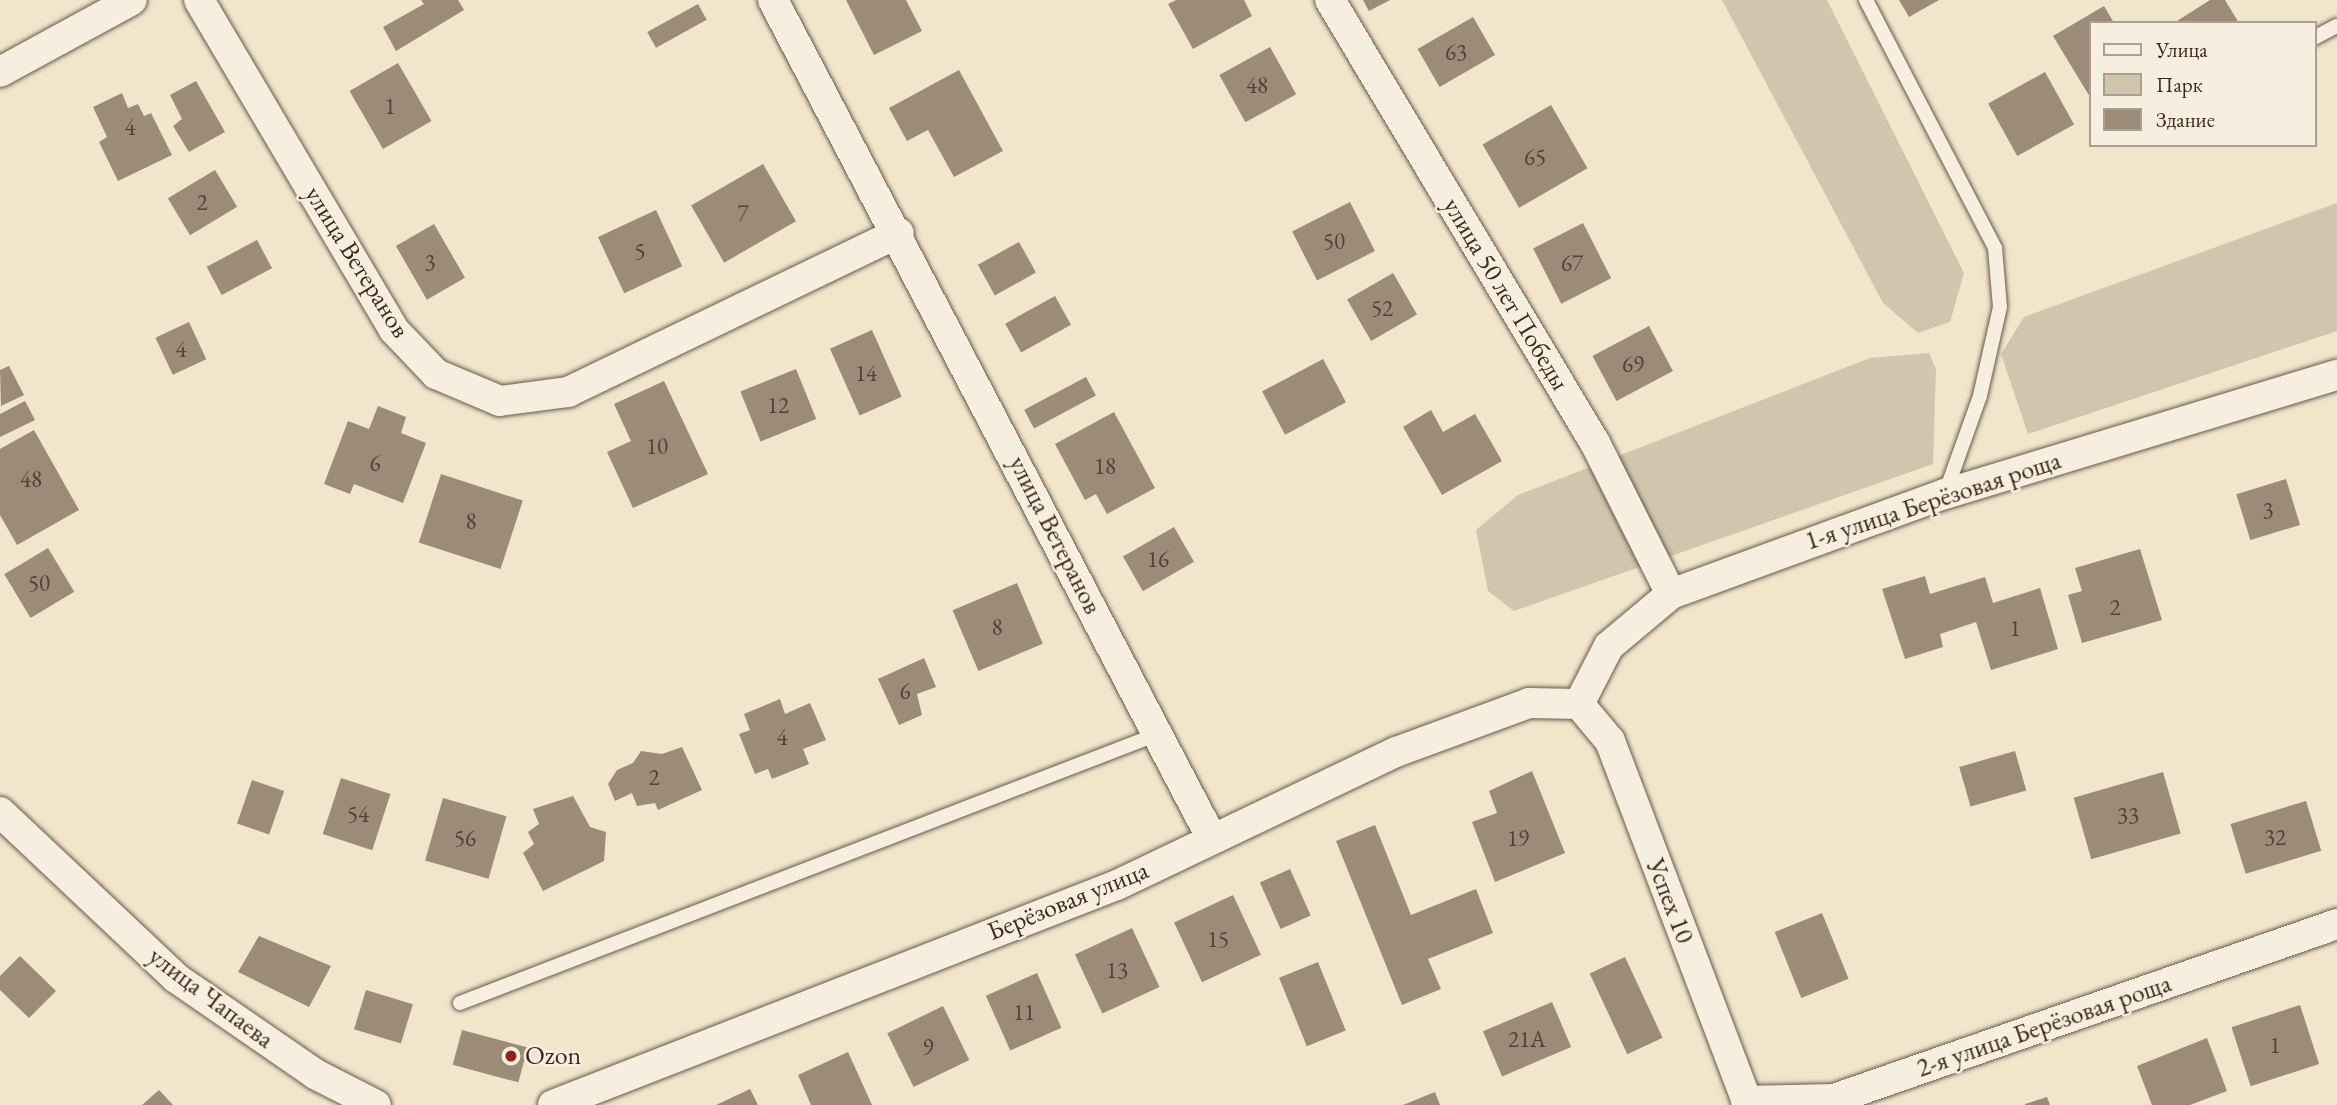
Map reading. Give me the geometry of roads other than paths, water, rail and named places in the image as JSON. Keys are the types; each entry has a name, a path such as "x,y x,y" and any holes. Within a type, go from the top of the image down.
{"street":[{"path":"0,72 132,0"},
{"name":"улица Ветеранов","path":"199,0 394,330 436,373 500,401 568,392 899,233"},
{"name":"улица Ветеранов","path":"773,0 899,233 1211,837"},
{"name":"улица 50 лет Победы","path":"1331,0 1595,443 1671,594"},
{"name":"1-я улица Берёзовая роща","path":"1580,704 1609,646 1671,594 1945,494 2337,375"},
{"name":"Берёзовая улица","path":"554,1105 1117,885 1211,837 1396,752 1529,703 1580,704"},
{"name":"Успех 10","path":"1580,704 1610,741 1747,1103"},
{"name":"улица Чапаева","path":"0,812 176,978 315,1074 376,1105"},
{"name":"2-я улица Берёзовая роща","path":"1747,1103 1833,1099 2337,924"}],"lane":[{"path":"1866,0 1995,248 2000,307 1980,396 1945,494"},
{"path":"2316,37 2337,26"},
{"path":"460,1003 1158,734"}],"place":[{"name":"Ozon","path":"511,1056"}]}
